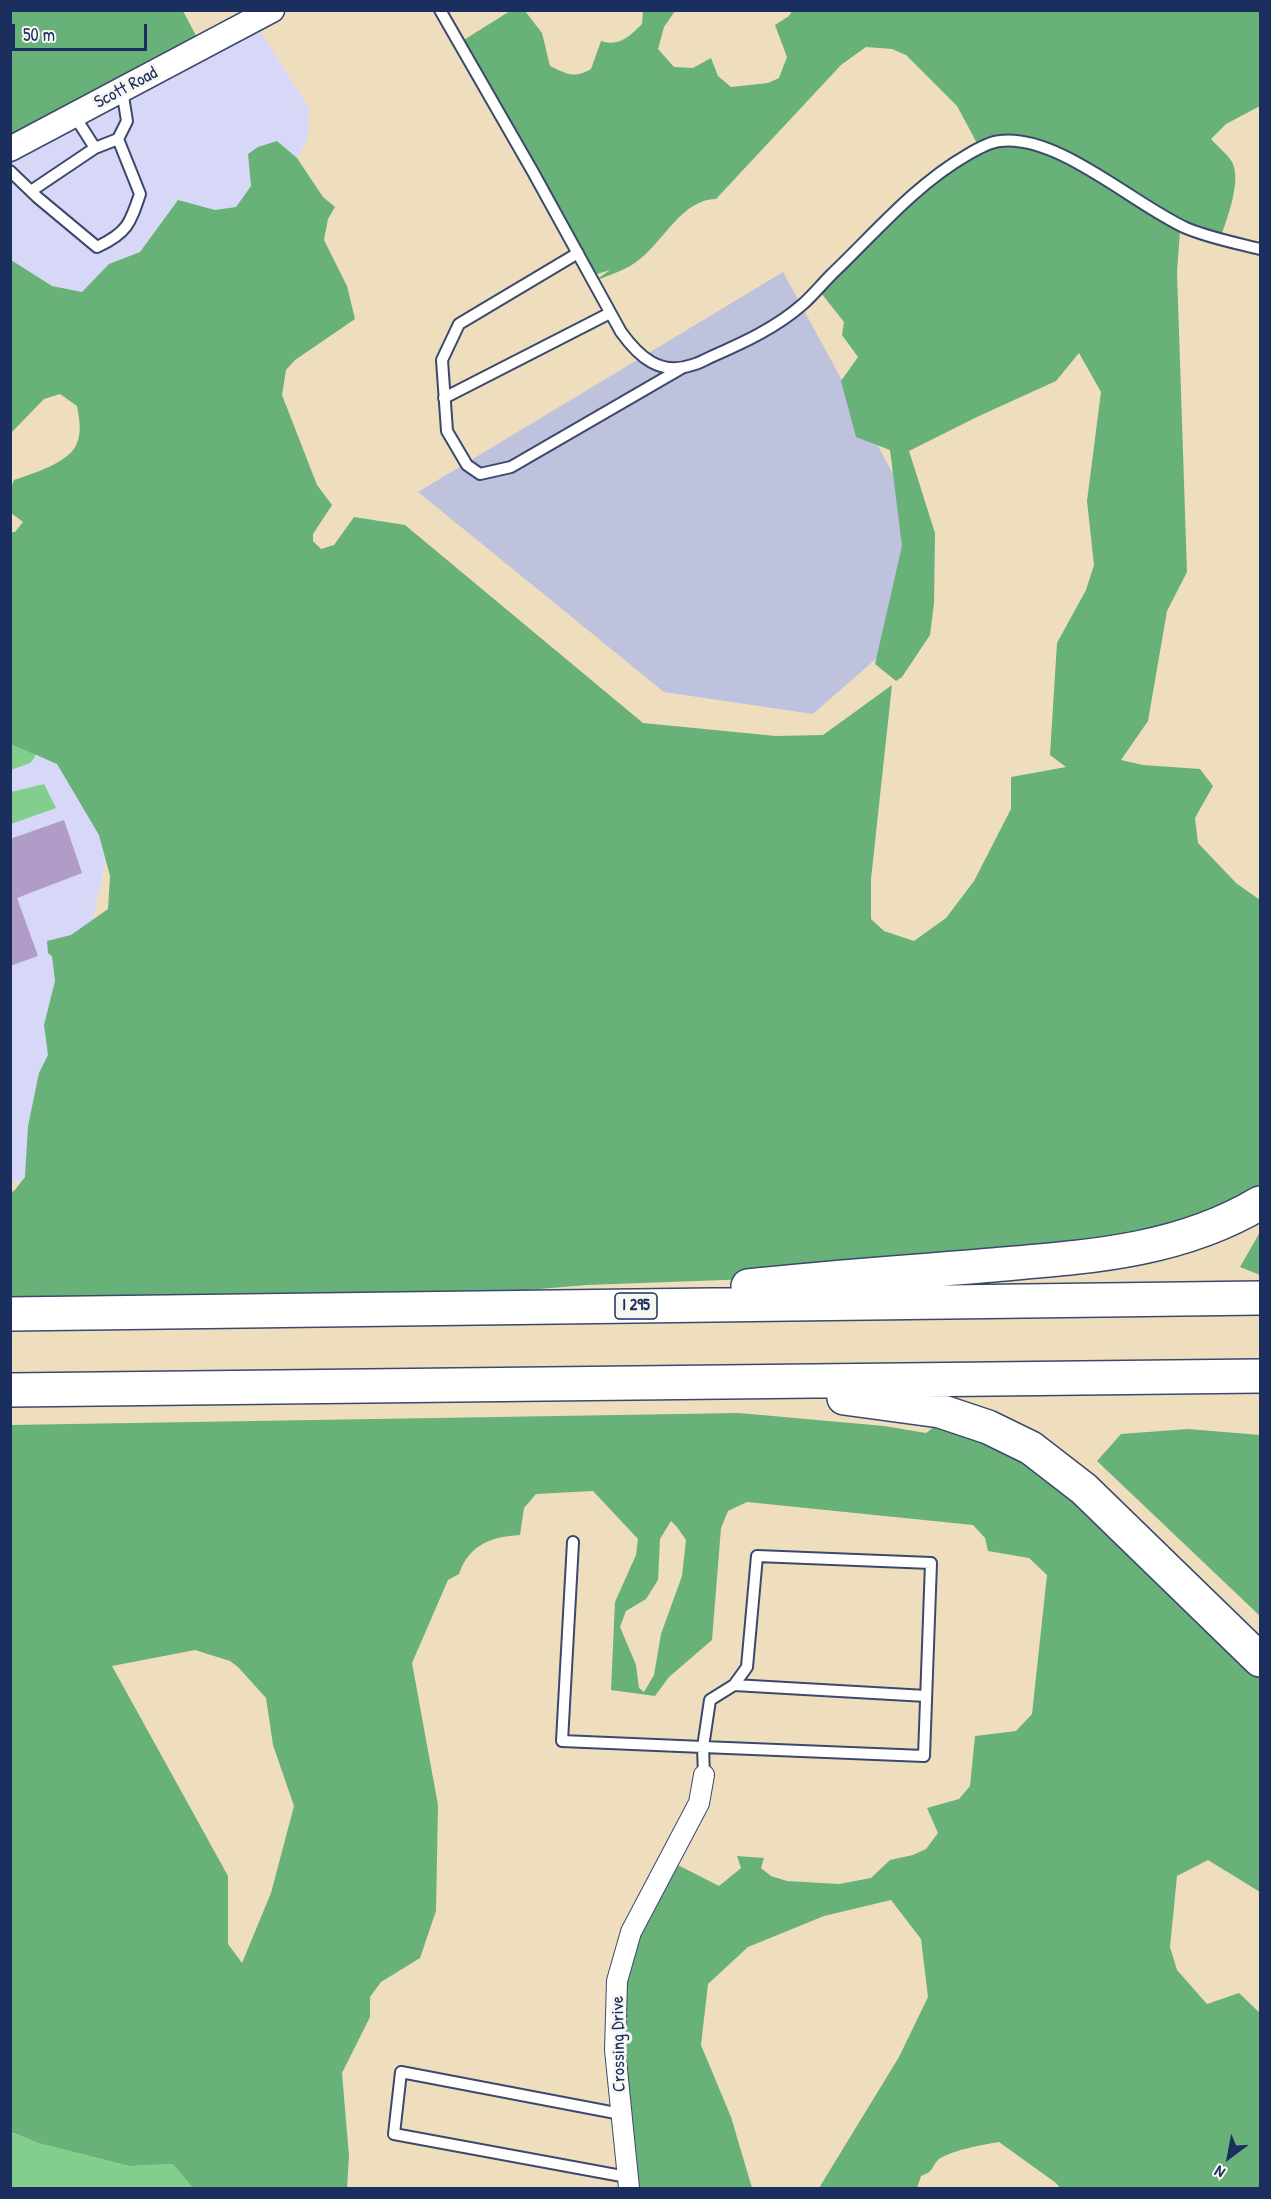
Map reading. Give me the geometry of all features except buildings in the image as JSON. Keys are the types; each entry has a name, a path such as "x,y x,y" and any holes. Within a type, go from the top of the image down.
{"highway":[{"path":"580,1306 805,1280 1068,1259 1121,1252 1213,1227 1260,1203"},
{"name":"I 295","path":"10,1314 1260,1298"},
{"path":"10,1390 1260,1376"},
{"path":"687,1381 914,1406 965,1418 1011,1437 1048,1460 1084,1489 1260,1660"}],"street":[{"name":"Scott Road","path":"10,148 272,10"},
{"name":"Crossing Drive","path":"628,2183 615,2050 617,1981 631,1932 699,1803 704,1775"}],"lane":[{"path":"440,10 621,332 638,354 653,365 662,368 682,368"},
{"path":"31,191 95,148 118,139 127,121 122,90"},
{"path":"74,115 95,148"},
{"path":"10,171 97,247 115,239 130,222 140,194 118,139"},
{"path":"578,253 459,324 442,360 447,431 467,465 480,474 511,467 682,368 722,352 778,323 817,291 905,201 932,178 969,154 997,141 1017,139 1040,144 1063,155 1164,217 1187,228 1260,249"},
{"path":"444,398 610,313"},
{"path":"573,1542 562,1741 703,1747 924,1756 931,1563 756,1556 747,1667 734,1685 710,1700 703,1747 704,1775"},
{"path":"734,1685 926,1696"},
{"path":"621,2114 401,2072 394,2134 628,2183"}],"shaded area":[{"path":"255,23 309,108 308,139 297,158 277,141 248,154 251,186 236,207 215,210 178,200 139,252 109,264 82,292 52,286 11,260 11,151"},
{"path":"783,272 903,492 910,629 813,714 664,692 418,492"},
{"path":"10,732 69,772 113,827 72,1015 26,1182 10,1181"}],"green space":[{"path":"11,11 183,11 202,47 11,151"},
{"path":"510,11 525,11 542,33 550,66 575,75 591,69 601,41 613,43 619,41 638,28 642,24 643,11 675,11 664,27 658,49 674,67 693,68 711,58 718,76 731,87 768,83 779,78 787,57 775,25 789,16 792,11 1260,11 1260,106 1226,124 1211,139 1229,158 1235,172 1232,202 1220,240 1180,230 1177,272 1187,572 1167,611 1148,721 1121,760 1143,765 1200,769 1213,786 1195,818 1198,843 1236,883 1260,900 1260,1201 1190,1233 807,1277 587,1285 383,1302 11,1310 11,1192 25,1177 28,1126 39,1073 48,1055 44,1025 55,981 52,956 48,953 47,941 71,935 108,909 110,876 99,835 57,764 11,744 11,532 15,532 23,522 11,513 11,488 14,480 50,466 67,456 77,443 80,429 77,406 60,394 44,399 11,433 11,260 52,286 82,292 109,264 140,252 178,200 215,210 236,207 251,186 248,154 258,147 277,141 297,158 323,197 335,207 328,219 324,240 347,286 355,319 295,360 286,370 282,395 317,485 332,505 313,534 313,541 321,549 334,545 354,517 405,525 643,723 776,736 823,735 892,685 871,879 871,919 884,931 914,941 946,918 974,881 1011,809 1011,777 1066,767 1050,755 1057,643 1086,590 1094,565 1087,501 1101,392 1079,353 1056,381 909,451 935,533 934,603 930,635 902,677 896,681 875,664 902,546 890,450 856,437 841,381 858,357 842,335 844,322 818,289 904,205 978,145 957,106 906,55 892,49 866,47 841,65 716,199 704,201 684,213 635,263 593,282 610,270 594,275 459,43"},
{"path":"10,738 35,752 35,757 30,763 11,770"},
{"path":"44,784 56,808 11,824 11,792"},
{"path":"1260,1232 1260,1275 1240,1267"},
{"path":"955,1411 978,1417 1260,1655 1260,1892 1208,1860 1177,1876 1170,1947 1177,1970 1207,2004 1239,1993 1260,2013 1260,2188 1060,2188 999,2142 967,2148 943,2157 930,2171 921,2176 917,2188 819,2188 899,2057 928,1997 921,1939 891,1900 824,1916 748,1947 708,1984 701,2045 731,2117 752,2188 624,2188 608,2023 668,1860 719,1886 741,1868 737,1856 764,1858 761,1868 771,1876 787,1881 839,1884 871,1878 890,1860 913,1855 926,1849 938,1833 927,1808 959,1799 970,1786 975,1736 1016,1731 1032,1714 1047,1575 1029,1558 988,1551 985,1538 973,1525 747,1502 728,1511 721,1528 712,1640 669,1677 655,1696 611,1690 615,1602 636,1555 638,1539 593,1491 536,1494 524,1508 520,1535 499,1538 475,1549 463,1564 459,1574 448,1580 412,1663 438,1805 436,1911 420,1958 381,1982 370,1997 370,2017 342,2073 349,2156 347,2188 193,2188 173,2164 129,2166 38,2143 11,2132 10,1425 739,1413 884,1426 926,1433","holes":["671,1521 686,1540 682,1576 661,1634 654,1675 644,1692 639,1688 636,1665 620,1627 626,1611 646,1599 658,1580 660,1539","195,1650 230,1661 266,1698 273,1745 294,1806 271,1893 242,1963 228,1944 228,1876 112,1666"]},
{"path":"1188,1429 1260,1435 1260,1616 1097,1461 1121,1434"},
{"path":"10,2132 38,2143 129,2166 173,2164 193,2188 11,2188"}]}
